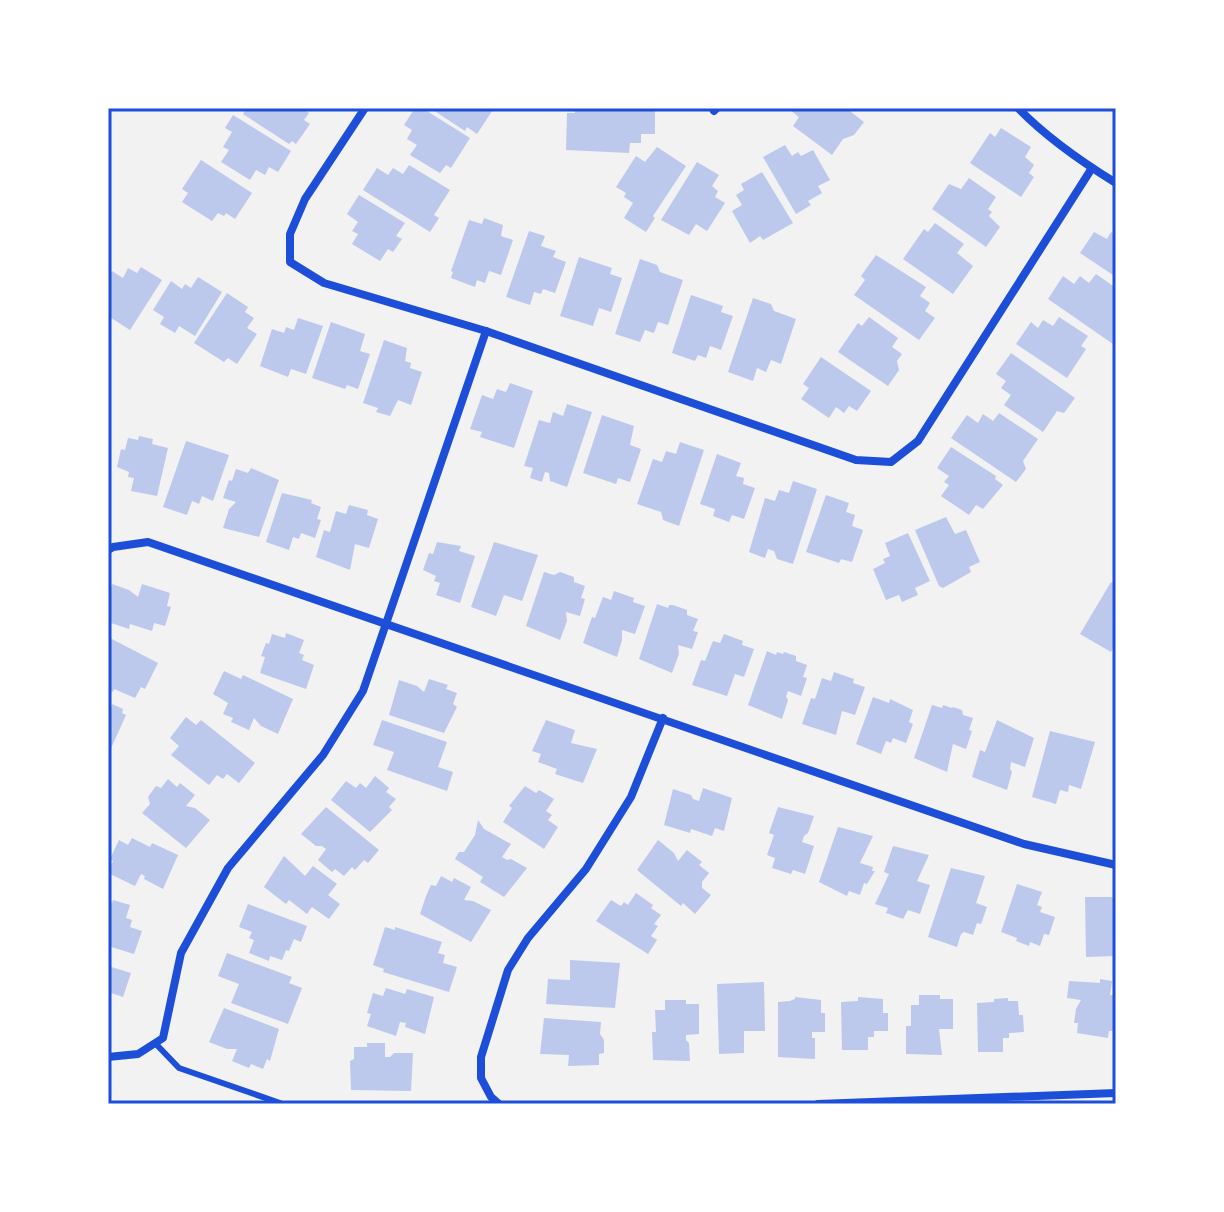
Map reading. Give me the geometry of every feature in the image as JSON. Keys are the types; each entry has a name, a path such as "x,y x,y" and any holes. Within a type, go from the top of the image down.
{"street":[{"path":"365,108 305,199 290,234 290,262 324,283 486,331 856,460 891,462 918,441 1092,168"},
{"path":"1018,108 1029,120 1116,183"},
{"path":"108,1057 138,1054 163,1038 181,953 228,868 323,755 363,691 486,331"},
{"path":"108,550 148,542 1024,844 1116,865"},
{"path":"499,1104 491,1097 481,1078 481,1057 508,970 528,938 586,869 623,809 663,718"},
{"path":"818,1104 1116,1093"}],"lane":[{"path":"155,1043 179,1068 280,1103"}],"building":[{"path":"247,108 301,108 309,113 304,120 310,124 296,144 292,141 289,144 243,114"},
{"path":"415,108 422,108 470,138 451,168 446,165 440,173 410,155 417,145 407,139 412,130 404,125"},
{"path":"430,108 494,108 477,134 467,127 465,131"},
{"path":"575,108 655,108 655,134 641,134 641,143 630,143 629,153 566,150 567,113 575,113"},
{"path":"791,108 846,108 864,122 854,135 843,139 832,155 793,126 799,117"},
{"path":"233,115 291,151 278,172 269,167 265,175 256,170 250,180 221,162 229,150 223,147 232,132 225,128"},
{"path":"1001,128 1031,147 1025,157 1034,165 1029,173 1034,177 1021,197 970,163 990,133 995,137"},
{"path":"785,145 792,156 798,152 801,156 813,150 830,180 818,186 822,193 808,201 811,205 796,214 763,157"},
{"path":"657,147 686,166 646,232 624,218 633,203 624,197 626,193 616,187 636,156 645,162"},
{"path":"201,160 252,193 235,219 226,213 224,216 218,213 212,221 182,202 188,193 182,189"},
{"path":"697,162 719,175 712,186 718,191 715,197 725,203 707,231 696,224 689,235 661,220"},
{"path":"409,165 450,190 434,215 439,218 430,232 363,190 377,168 388,175 393,168 403,174"},
{"path":"762,172 793,223 763,240 760,236 750,243 732,211 742,205 736,195 744,190 741,184"},
{"path":"969,178 996,197 988,209 992,212 989,216 1000,227 986,247 932,209 949,184 961,189"},
{"path":"359,195 405,223 396,236 402,239 393,252 388,249 380,261 352,244 358,234 352,231 358,222 347,214"},
{"path":"484,218 503,225 501,236 513,240 501,275 489,271 485,283 477,280 475,287 451,278 451,271 469,220 482,224"},
{"path":"935,223 964,244 957,253 973,266 953,294 903,259 924,229 928,232"},
{"path":"529,231 545,236 541,246 556,251 553,257 566,262 555,293 543,289 541,294 534,292 530,305 506,297"},
{"path":"1094,232 1107,239 1111,232 1116,235 1116,277 1080,253"},
{"path":"876,255 926,287 920,296 930,303 925,311 935,318 919,340 854,295 865,280 861,276"},
{"path":"579,257 612,268 610,274 622,278 611,312 599,308 593,326 560,316"},
{"path":"640,259 657,265 660,272 683,280 668,325 658,322 654,333 645,330 640,342 615,334"},
{"path":"141,267 162,280 130,330 108,316 108,278 112,271 123,278 128,268 137,273"},
{"path":"1096,274 1116,288 1116,339 1113,344 1048,299 1063,276 1074,284 1080,276 1089,283"},
{"path":"198,277 222,292 195,336 179,326 175,333 160,324 164,317 153,310 171,281 182,289 185,284 191,288"},
{"path":"227,293 248,307 245,312 254,318 247,328 257,334 237,364 228,358 224,362 194,343"},
{"path":"691,295 723,306 721,312 733,316 721,350 710,346 706,358 698,355 695,361 672,353"},
{"path":"753,298 771,304 774,311 796,319 781,364 771,360 766,372 757,368 753,381 728,372"},
{"path":"869,317 898,338 892,347 902,354 897,361 899,370 888,386 838,352 858,323 862,326"},
{"path":"1059,317 1088,336 1081,346 1086,349 1067,378 1016,344 1031,322 1038,328 1043,320 1053,326"},
{"path":"298,318 323,326 306,374 291,369 288,377 260,366 272,329 284,333 286,327 294,330"},
{"path":"331,322 365,334 360,351 370,354 358,389 347,385 345,389 312,378"},
{"path":"384,340 407,348 405,361 411,363 410,368 422,372 411,405 398,400 390,416 376,412 378,408 363,403"},
{"path":"1011,353 1075,398 1064,413 1057,411 1043,432 1004,405 1011,395 1001,388 1006,381 996,374"},
{"path":"821,357 871,391 857,411 849,406 844,413 836,407 829,418 801,399 809,388 803,384"},
{"path":"510,383 533,391 514,448 480,437 482,432 470,429 482,395 493,399 497,389 506,392"},
{"path":"567,404 592,412 567,487 550,481 549,473 545,472 542,482 530,478 533,468 524,466 539,420 550,423 553,412 563,416"},
{"path":"999,413 1038,439 1023,461 1026,469 1016,482 951,438 967,415 978,423 983,414 993,421"},
{"path":"602,415 634,426 630,445 641,449 630,482 618,478 616,484 583,473"},
{"path":"139,436 153,439 152,444 168,448 157,496 131,491 134,478 128,477 129,472 117,467 121,449 125,450 128,438 138,440"},
{"path":"186,441 229,455 213,501 202,496 199,504 192,501 187,515 163,507"},
{"path":"680,442 704,450 679,526 663,520 661,512 637,504 653,459 662,462 666,451 676,454"},
{"path":"951,447 996,476 995,479 1003,485 983,509 976,505 969,515 941,496 949,485 944,482 949,476 937,468"},
{"path":"717,454 741,463 736,476 744,478 743,484 755,488 744,519 732,515 729,522 713,516 715,509 700,504"},
{"path":"251,468 279,480 259,537 223,528 229,509 236,502 223,498 229,480 232,481 236,469 248,473"},
{"path":"793,481 817,489 793,564 777,559 774,551 768,549 765,558 749,552 765,498 775,501 779,490 789,493"},
{"path":"282,493 312,500 311,503 321,507 317,519 321,520 315,538 301,533 299,539 293,537 289,550 266,542"},
{"path":"826,495 849,503 846,512 855,515 852,526 863,530 852,562 841,559 839,563 806,552"},
{"path":"349,505 368,510 367,515 378,519 369,548 355,544 350,570 316,557 324,530 330,532 336,511 346,514"},
{"path":"946,517 955,534 966,530 980,562 969,567 971,572 943,588 939,586 915,530"},
{"path":"908,533 930,581 915,588 918,595 902,602 899,595 886,600 873,569 885,563 883,559 890,556 885,543"},
{"path":"437,542 461,546 459,551 475,556 460,603 436,595 440,583 434,581 436,576 423,570"},
{"path":"494,542 538,555 522,601 504,595 496,616 471,607"},
{"path":"544,572 554,575 560,572 574,577 574,582 585,586 580,616 566,612 567,621 560,640 526,626"},
{"path":"1111,582 1116,585 1116,648 1114,646 1111,652 1080,634"},
{"path":"112,584 138,597 142,584 170,593 167,606 171,607 165,626 154,623 152,631 130,624 129,629 108,622 108,596"},
{"path":"614,591 634,598 633,602 645,606 635,634 622,630 617,657 583,643 603,597 611,600"},
{"path":"657,604 687,610 687,615 698,619 693,631 698,632 692,649 678,645 679,654 672,673 639,659"},
{"path":"286,633 304,640 299,653 304,655 302,660 314,665 306,689 260,673 266,643 269,644 272,634 285,638"},
{"path":"724,634 754,649 744,677 735,674 727,696 692,685 701,660 705,661 713,641 720,643"},
{"path":"108,637 158,663 145,689 141,687 135,698 114,689 113,692 108,690"},
{"path":"767,651 776,655 777,652 784,652 796,656 796,661 807,665 803,677 807,678 801,696 788,691 782,719 748,705"},
{"path":"224,671 241,679 243,675 293,699 278,734 261,726 254,718 249,730 231,722 233,718 223,714 228,703 213,694"},
{"path":"834,672 854,679 853,683 865,687 855,715 842,711 836,735 802,724 822,678 831,681"},
{"path":"429,679 448,685 446,689 457,693 453,704 457,707 444,733 389,715 399,680 424,692"},
{"path":"873,697 889,703 890,699 913,710 909,722 913,724 906,743 893,738 891,743 886,741 881,754 856,744"},
{"path":"112,704 123,709 122,713 126,715 108,755 108,706"},
{"path":"932,705 953,707 973,718 966,749 953,744 947,772 914,758"},
{"path":"186,717 196,725 201,720 255,763 239,783 227,774 223,779 217,775 209,785 171,755 179,746 170,738"},
{"path":"382,720 447,742 438,767 453,772 447,791 387,770 394,752 373,745"},
{"path":"546,720 575,730 571,743 597,749 583,783 555,774 557,769 538,762 541,754 532,751"},
{"path":"997,720 1034,738 1025,767 1011,762 1012,772 1007,790 972,777 980,750 985,752"},
{"path":"1050,731 1095,742 1081,789 1069,785 1068,792 1060,790 1056,804 1032,797"},
{"path":"375,776 389,788 386,792 396,799 389,807 392,810 370,832 331,800 346,781 356,788 360,783 366,788"},
{"path":"168,779 177,787 180,783 195,795 186,806 195,808 210,820 186,848 142,813 150,804 148,797 156,786 161,788"},
{"path":"525,786 554,799 546,811 552,815 548,820 558,827 544,849 503,822 512,808 509,806"},
{"path":"703,788 732,798 724,831 715,828 712,836 664,825 673,789 699,801"},
{"path":"326,807 379,850 368,863 364,860 344,876 335,869 332,872 318,860 326,849 316,846 301,834"},
{"path":"778,807 814,816 802,842 814,846 805,874 793,870 791,874 772,868 775,858 767,855 774,835 769,833"},
{"path":"478,820 484,829 511,844 502,857 527,868 504,897 480,882 483,877 455,859 459,852 464,852 475,835"},
{"path":"838,827 873,836 860,863 873,867 872,871 875,871 867,884 864,883 860,895 849,891 847,896 819,882"},
{"path":"132,838 178,855 163,889 144,879 145,876 141,874 135,886 108,873 113,861 110,859 119,840 128,845"},
{"path":"658,840 674,853 678,861 687,850 702,862 699,865 709,873 702,882 702,888 711,895 695,914 637,870"},
{"path":"893,846 929,855 917,881 930,885 920,914 908,910 903,919 886,913 888,908 875,904 889,874 884,872"},
{"path":"284,856 305,876 313,866 337,884 328,895 340,904 329,919 312,907 307,914 289,900 286,904 264,887"},
{"path":"951,868 985,876 976,903 987,907 981,924 977,923 973,935 961,934 957,947 928,937"},
{"path":"441,876 452,882 454,878 471,887 464,900 491,910 471,942 420,914 431,885 436,886"},
{"path":"1017,884 1042,892 1037,905 1042,907 1040,912 1055,917 1049,935 1044,934 1040,946 1030,942 1029,946 1001,932"},
{"path":"636,893 661,915 654,924 658,926 651,936 657,940 648,954 596,921 611,900 621,906 624,902 628,905"},
{"path":"1085,897 1116,897 1116,956 1086,957"},
{"path":"113,900 130,905 126,918 132,920 130,927 142,931 134,954 108,946 108,902 112,903"},
{"path":"248,904 307,926 301,942 294,939 282,960 270,956 269,961 249,953 254,940 249,938 252,932 239,927"},
{"path":"385,927 395,930 395,927 442,942 438,953 445,955 443,963 457,967 449,992 383,972 384,969 373,965"},
{"path":"227,953 292,977 289,983 302,988 288,1024 231,1003 239,984 218,976"},
{"path":"570,960 620,963 615,1008 546,1004 548,979 570,980"},
{"path":"108,966 131,973 123,997 108,992"},
{"path":"1100,979 1112,981 1110,995 1116,995 1116,1031 1109,1031 1108,1038 1077,1033 1078,1023 1074,1023 1081,1000 1067,998 1069,981 1100,983"},
{"path":"764,982 765,1031 744,1031 744,1053 719,1054 717,984"},
{"path":"386,988 405,994 407,989 434,997 425,1034 400,1022 396,1036 367,1026 373,993 383,996"},
{"path":"919,995 940,995 940,999 953,999 953,1029 939,1029 942,1055 906,1054 906,1026 911,1026 911,1005 919,1005"},
{"path":"795,997 821,1000 825,1032 812,1032 815,1059 778,1057 778,1002 790,1001"},
{"path":"858,997 883,999 883,1013 888,1013 888,1031 874,1031 874,1037 868,1037 868,1050 842,1050 841,1002 858,1001"},
{"path":"1008,998 1008,1001 1018,1001 1024,1032 1009,1033 1009,1038 1003,1038 1003,1052 978,1052 977,1003"},
{"path":"665,1000 686,1000 686,1004 699,1004 699,1034 686,1035 690,1061 653,1060 655,1010 665,1010"},
{"path":"224,1008 279,1029 270,1061 267,1059 263,1069 251,1064 249,1068 232,1061 237,1049 227,1049 209,1042"},
{"path":"544,1018 601,1022 604,1053 599,1054 599,1065 568,1066 569,1055 540,1054"},
{"path":"367,1043 385,1043 385,1057 394,1053 413,1053 411,1091 351,1090 350,1061 354,1059 354,1047 367,1047"}]}
